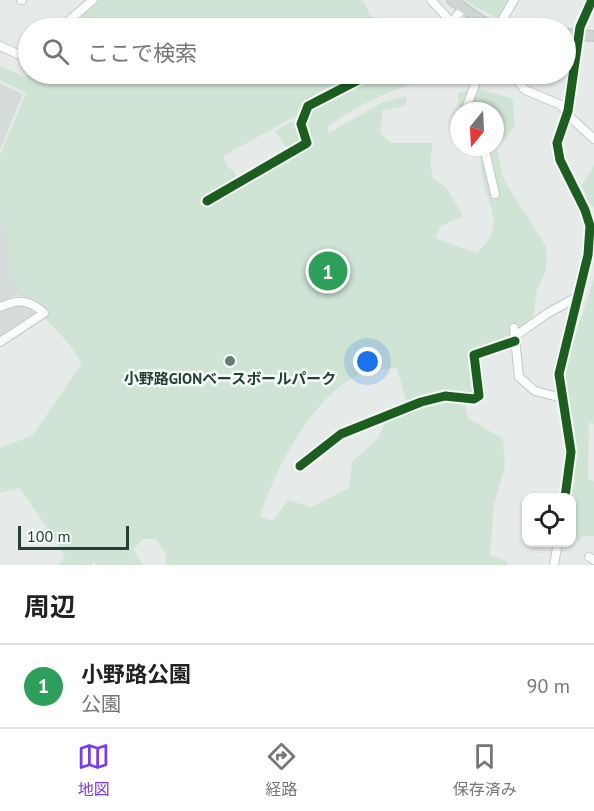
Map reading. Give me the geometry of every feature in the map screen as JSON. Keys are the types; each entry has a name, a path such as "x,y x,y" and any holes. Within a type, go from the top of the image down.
{"main road":[{"path":"459,4 484,18"},
{"path":"576,35 594,36"}],"street":[{"path":"72,18 93,0"},
{"path":"431,0 445,18"},
{"path":"506,18 514,0"},
{"path":"576,56 579,35 590,1"},
{"path":"0,46 18,54"},
{"path":"207,201 307,143 301,124 308,106 351,84"},
{"path":"468,102 475,84"},
{"path":"520,84 525,90 552,100 568,111 570,117 594,139"},
{"path":"566,493 571,452 562,398 560,363 588,255 590,226 585,210 557,152 558,135 568,111 572,84"},
{"path":"485,156 495,194"},
{"path":"300,466 341,434 421,402 445,396 474,399 479,396 474,355 514,339 548,313 577,297"},
{"path":"0,307 18,300 28,301 44,313 0,342"},
{"path":"514,328 519,376 535,391 562,398"},
{"path":"554,565 557,547"}],"shaded area":[{"path":"0,83 23,94 0,150"},
{"path":"0,200 27,294 26,297 17,295 0,302"},
{"path":"17,304 27,305 36,315 0,338 0,311"}],"green space":[{"path":"90,0 360,0 366,4 370,16 376,18 69,18"},
{"path":"464,0 510,0 504,12 497,18"},
{"path":"0,66 18,74 18,84 336,84 314,95 304,104 343,84 414,84 376,98 349,113 327,127 329,133 383,102 406,96 406,106 383,110 380,133 391,143 433,143 430,161 433,179 446,187 463,216 441,226 435,238 476,253 486,244 491,234 493,216 484,187 480,156 499,156 504,180 547,248 546,270 537,290 533,318 500,343 470,352 475,393 462,394 468,418 503,439 505,467 494,504 490,555 508,562 507,565 166,565 166,554 156,539 143,539 133,550 143,565 96,565 94,560 91,565 59,565 65,555 20,488 0,493 0,448 33,435 82,363 69,344 13,283 9,240 0,216 0,155 26,93 0,80","holes":["304,104 298,122 291,122 275,131 291,155 240,183 232,169 229,169 223,156 296,116","397,368 406,401 392,409 378,438 352,462 349,488 311,507 288,500 273,521 260,517 275,478 298,435 327,398 344,384 365,372"]},
{"path":"479,89 513,99 515,126 504,140 504,102 458,102 458,93"},
{"path":"594,165 594,207 588,204 582,185"},
{"path":"594,278 594,424 589,422 588,479 594,481 594,536 583,536 579,542 576,540 576,493 572,493 575,476 568,441 562,376"}],"cycle path":[{"path":"576,55 580,27 592,0"},
{"path":"207,201 307,143 301,124 308,106 351,84"},
{"path":"566,493 571,452 559,374 588,255 590,226 585,210 560,160 557,143 568,111 572,84"},
{"path":"300,466 341,434 421,402 445,396 474,399 479,396 474,355 515,341"}],"place":[{"name":"小野路公園","path":"328,271"},
{"name":"小野路GIONベースボールパーク","path":"230,361"}]}
